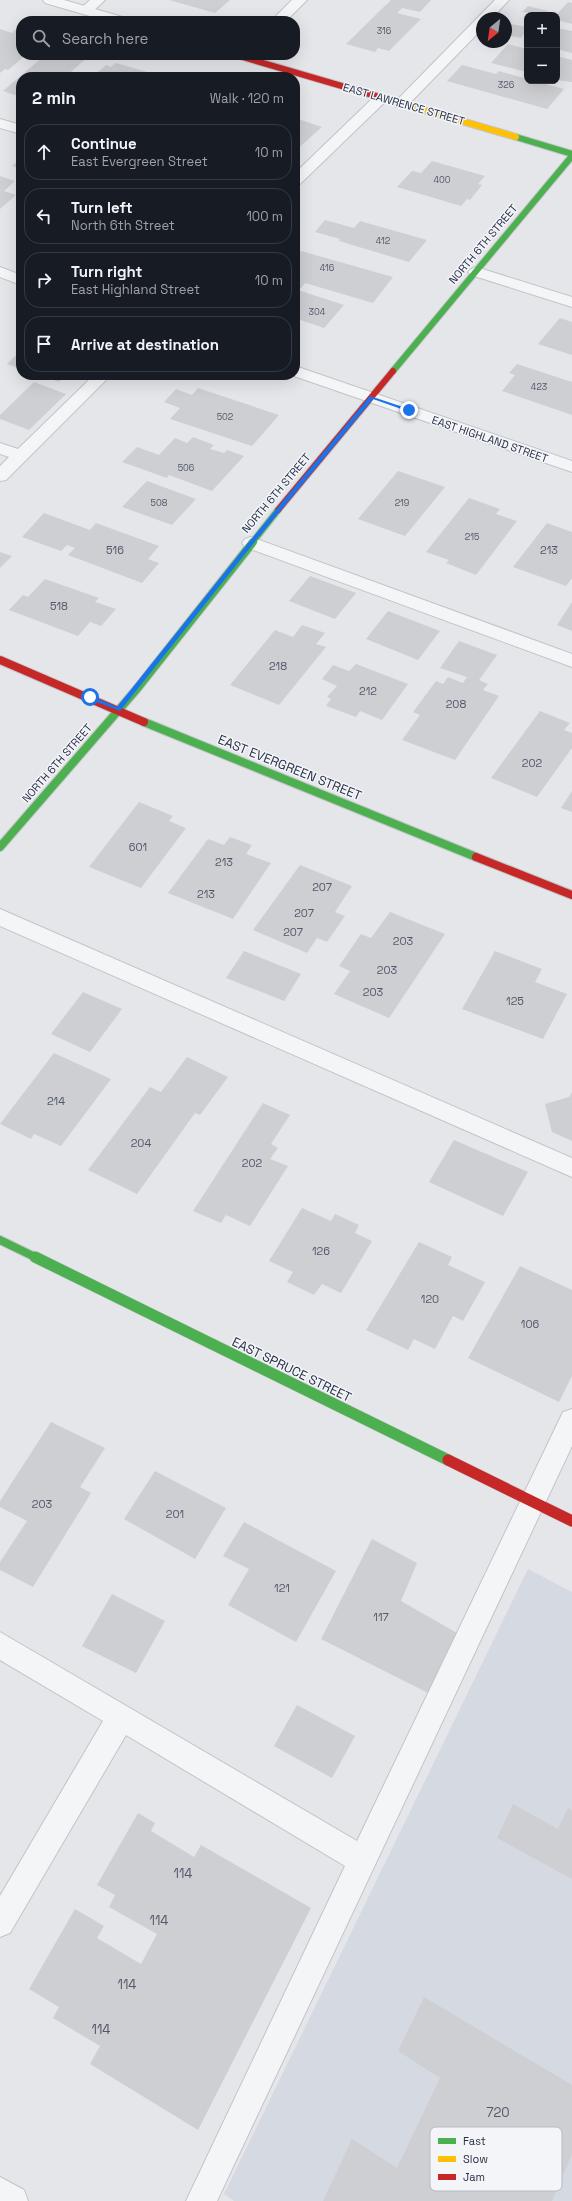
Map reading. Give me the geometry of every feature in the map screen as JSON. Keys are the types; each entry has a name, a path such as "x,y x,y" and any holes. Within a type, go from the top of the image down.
{"street":[{"path":"50,0 105,16"},
{"path":"86,10 98,0"},
{"path":"283,16 300,0"},
{"path":"491,12 502,0"},
{"path":"401,104 476,27"},
{"name":"EAST LAWRENCE STREET","path":"256,60 295,72"},
{"name":"EAST LAWRENCE STREET","path":"300,73 572,155"},
{"path":"300,176 381,98"},
{"path":"0,123 16,128"},
{"name":"NORTH 6TH STREET","path":"0,847 118,710 251,543 572,155"},
{"path":"0,272 16,278"},
{"path":"476,272 572,302"},
{"name":"EAST HIGHLAND STREET","path":"300,373 572,467"},
{"path":"0,476 98,380"},
{"path":"0,448 20,456"},
{"path":"251,543 572,661"},
{"name":"EAST EVERGREEN STREET","path":"0,660 168,732 572,895"},
{"path":"0,917 572,1168"},
{"name":"EAST SPRUCE STREET","path":"0,1240 572,1522"},
{"path":"201,2201 532,1501 572,1420"},
{"path":"0,1645 362,1860"},
{"path":"0,1923 121,1717"},
{"path":"0,2192 12,2201"}],"shaded area":[{"path":"528,1569 572,1592 572,2201 234,2201 224,2194"}],"building":[{"path":"169,0 230,0 215,13"},
{"path":"391,0 431,0 420,12 402,8 397,13 421,19 389,51 378,48 375,52 346,44"},
{"path":"568,2 572,3 572,24 560,21 559,12"},
{"path":"528,6 548,11 547,12 522,12"},
{"path":"512,24 524,26 524,34 521,38 512,36"},
{"path":"0,29 12,33 16,30 16,60 20,60 8,70 5,69 0,73"},
{"path":"560,29 572,31 572,53 560,50"},
{"path":"512,45 524,48 524,71 491,63 504,48 512,48"},
{"path":"560,57 572,60 572,82 560,80"},
{"path":"39,60 85,60 71,72 25,72"},
{"path":"116,63 147,72 98,72 106,65 111,67"},
{"path":"462,65 496,74 499,71 524,78 524,84 545,84 564,89 547,109 447,81"},
{"path":"16,80 16,95 3,91"},
{"path":"300,120 322,127 300,147"},
{"path":"432,161 485,176 478,184 482,185 470,200 467,199 461,206 397,187 412,171 421,173"},
{"path":"0,176 15,181 4,191 16,195 0,209"},
{"path":"325,220 354,228 360,221 427,240 409,262 339,241 340,239 315,232"},
{"path":"301,251 393,277 373,303 305,283 301,288"},
{"path":"300,291 344,305 324,328 300,320"},
{"path":"560,318 572,322 572,355 538,344"},
{"path":"16,355 16,367 7,364"},
{"path":"517,364 572,382 572,415 502,391 515,375 509,373"},
{"path":"34,382 66,394 29,430 0,419 0,415"},
{"path":"198,388 279,415 252,446 170,419 180,408 164,402 176,389 192,395"},
{"path":"193,437 214,445 210,449 224,453 227,450 244,456 212,491 169,475 167,478 122,462 137,447 159,455 175,438 187,443"},
{"path":"398,471 445,487 405,536 358,519"},
{"path":"147,481 196,499 172,525 122,507"},
{"path":"469,498 500,509 496,514 517,521 476,575 446,563 449,560 426,552"},
{"path":"44,513 90,530 96,523 159,546 148,559 159,563 142,583 68,555 75,548 67,545 61,551 22,537"},
{"path":"547,523 572,532 572,578 566,586 513,567"},
{"path":"0,552 12,556 0,568"},
{"path":"310,576 356,593 335,619 289,601"},
{"path":"45,579 99,598 95,602 116,609 101,626 90,622 78,636 9,610 23,595 28,597"},
{"path":"572,602 572,631 557,625"},
{"path":"388,611 440,631 418,660 366,639"},
{"path":"302,625 325,633 316,644 326,647 279,705 230,685 275,630 293,637"},
{"path":"459,641 497,655 479,680 488,684 483,690 499,696 455,760 402,740 420,715 413,712 436,681 443,684 448,677 463,683 467,677 440,668"},
{"path":"356,664 408,684 382,720 360,711 356,717 326,706 331,699 327,697 337,686 322,679 333,665 349,671"},
{"path":"540,711 570,723 564,730 572,733 572,748 537,797 491,778"},
{"path":"572,791 572,812 561,808"},
{"path":"139,802 173,816 169,821 186,828 141,888 89,867"},
{"path":"230,837 252,845 246,854 271,863 233,919 168,893 208,839 224,845"},
{"path":"300,865 352,886 335,912 345,916 327,942 317,938 307,953 253,930"},
{"path":"390,912 445,934 389,1018 334,994 350,971 339,966 361,934 371,938"},
{"path":"244,951 301,974 284,1001 226,978"},
{"path":"495,951 542,969 535,982 567,994 543,1039 462,1009"},
{"path":"83,992 122,1009 90,1052 51,1034"},
{"path":"54,1053 111,1079 61,1146 34,1134 31,1139 0,1124"},
{"path":"187,1057 228,1077 200,1115 195,1113 137,1194 88,1170 150,1087 161,1092"},
{"path":"572,1092 572,1141 552,1132 545,1104 569,1097"},
{"path":"263,1103 290,1115 271,1144 278,1148 270,1159 288,1166 250,1226 226,1215 221,1223 193,1211"},
{"path":"454,1140 528,1172 503,1216 429,1182"},
{"path":"302,1208 331,1221 335,1214 359,1225 355,1233 372,1241 341,1293 322,1284 314,1295 287,1282 293,1272 269,1261"},
{"path":"419,1242 452,1257 448,1265 485,1282 463,1321 453,1316 435,1349 414,1339 408,1350 366,1330"},
{"path":"520,1266 572,1290 572,1376 559,1402 468,1358"},
{"path":"51,1422 105,1448 80,1487 91,1493 33,1587 0,1570 0,1562 27,1521 0,1507 0,1501"},
{"path":"155,1471 226,1508 195,1559 124,1519"},
{"path":"244,1522 336,1571 296,1642 228,1605 249,1569 223,1556"},
{"path":"372,1539 417,1563 401,1601 457,1633 430,1694 321,1639"},
{"path":"112,1594 165,1621 136,1673 82,1646"},
{"path":"297,1705 355,1736 332,1778 274,1746"},
{"path":"513,1804 558,1829 568,1808 572,1810 572,1879 497,1838"},
{"path":"138,1813 155,1823 151,1831 194,1857 201,1845 311,1908 198,2130 90,2064 100,2046 53,2018 59,2007 29,1989 75,1909 104,1926 97,1938 141,1964 157,1934 109,1907 115,1895 97,1885"},
{"path":"424,1997 572,2085 572,2154 562,2178 562,2127 430,2127 430,2191 556,2191 552,2201 323,2201 352,2139 397,2168 440,2078 398,2051"}],"traffic: fast":[{"path":"516,137 572,154"},
{"path":"393,371 572,156"},
{"path":"0,847 136,690 278,510"},
{"path":"144,722 476,857"},
{"path":"0,1240 448,1460"}],"traffic: slow":[{"path":"376,96 516,137"}],"traffic: jam":[{"path":"253,60 294,72"},
{"path":"300,74 376,96"},
{"path":"278,510 393,371"},
{"path":"0,660 144,722"},
{"path":"476,857 572,895"},
{"path":"448,1460 572,1521"}],"route":[{"path":"90,697 118,710 136,690 251,543 372,397 409,410"}]}
